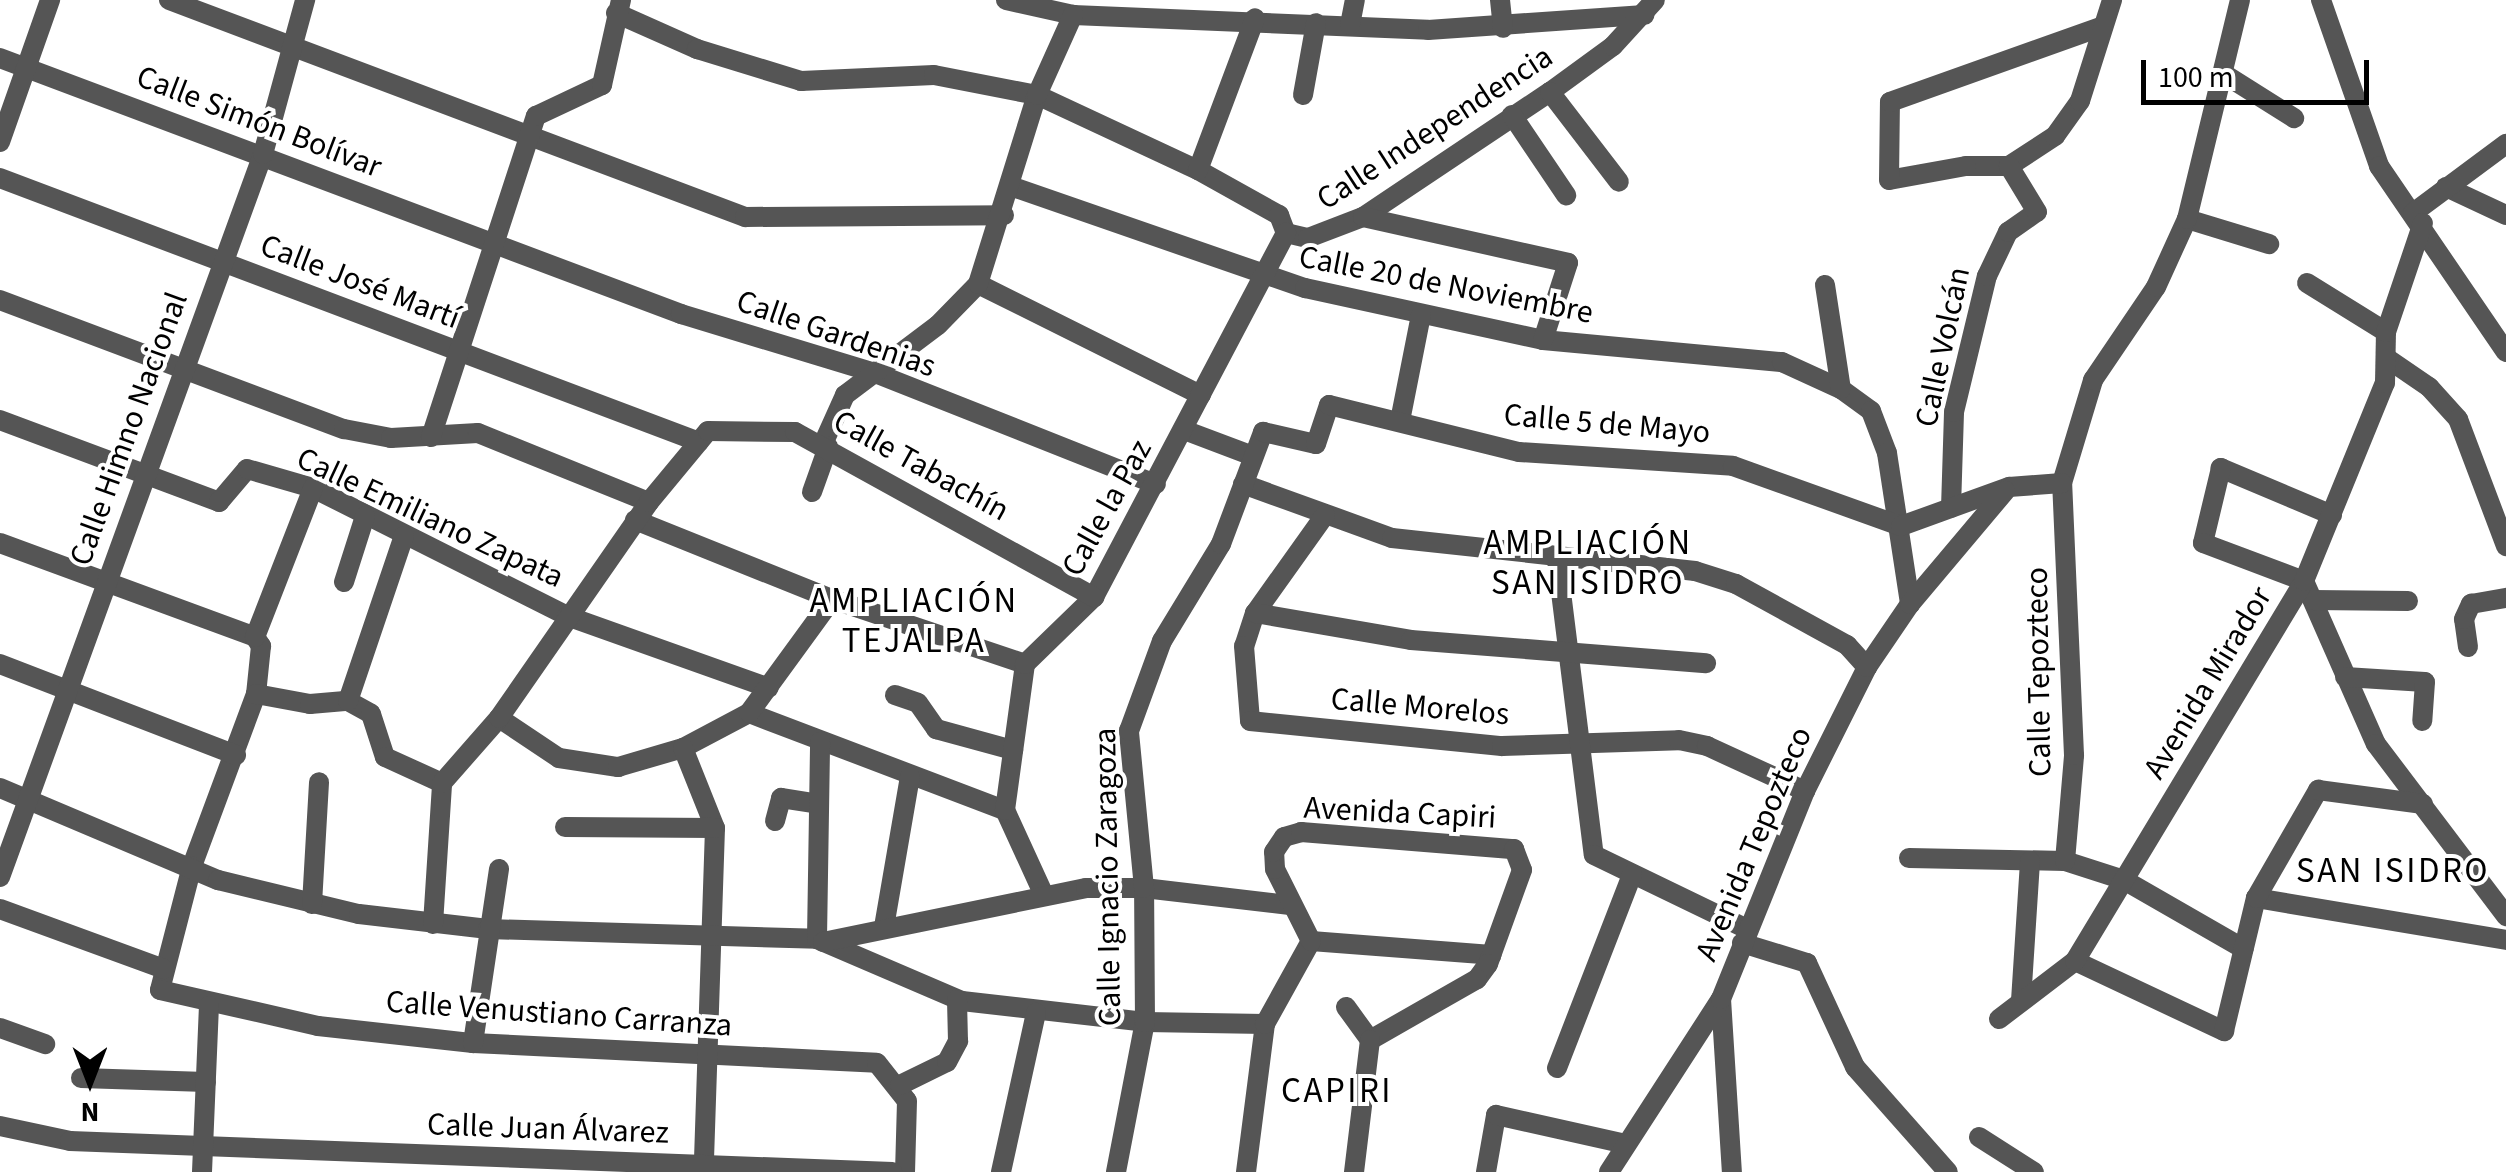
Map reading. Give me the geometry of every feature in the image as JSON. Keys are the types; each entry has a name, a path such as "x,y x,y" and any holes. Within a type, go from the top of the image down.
{"street":[{"path":"0,142 50,0"},
{"path":"169,0 745,217 1004,215"},
{"name":"Calle Himno Nacional","path":"0,877 142,477 263,154 305,0"},
{"path":"1006,0 1073,14 1504,28 1649,8"},
{"path":"1350,25 1355,0"},
{"path":"1500,0 1504,28"},
{"path":"2103,26 1890,102 1889,180 1966,166 2009,166 2055,136 2080,101 2112,0"},
{"path":"1916,597 1913,522 2009,486 2062,483 2094,380 2156,287 2188,219 2240,0"},
{"path":"2321,0 2379,166 2506,352"},
{"path":"431,437 536,116 602,85 619,6"},
{"name":"Calle Independencia","path":"619,6 697,50 801,81 934,75 1037,94 1198,170 1279,215 1286,233 1330,235 1550,92 1649,8"},
{"path":"812,492 844,396 978,284 1013,187 1037,94 1073,14"},
{"path":"1198,170 1256,18"},
{"path":"1304,95 1316,23"},
{"name":"Calle Simón Bolívar","path":"0,58 496,245"},
{"path":"2224,74 2294,118"},
{"path":"1550,92 1620,182"},
{"path":"1512,115 1566,195"},
{"path":"2418,218 2446,187 2506,144"},
{"name":"Calle Volcán","path":"1952,508 1954,412 1988,276 2008,232 2038,212 2009,166"},
{"name":"Calle José Martí","path":"0,178 457,350 704,437"},
{"name":"Calle 20 de Noviembre","path":"1013,187 1260,276 1421,315 1542,340 1782,362 1841,389 1871,411 1913,522"},
{"path":"2446,187 2506,215"},
{"path":"1363,217 1568,264 1542,340"},
{"name":"Avenida Mirador","path":"1999,1019 2075,962 2309,590 2332,515 2385,382 2386,332 2418,218"},
{"path":"2188,219 2269,244"},
{"name":"Calle la Paz","path":"1024,664 1094,597 1286,233"},
{"name":"Calle Gardenias","path":"496,245 682,314 875,373 1156,484"},
{"path":"978,284 1202,395"},
{"path":"2307,284 2386,332"},
{"path":"1825,286 1841,389"},
{"path":"0,300 344,429 391,438 458,432 505,440 649,502"},
{"path":"1400,421 1421,315"},
{"path":"2388,359 2429,388 2458,420 2506,546"},
{"name":"Calle 5 de Mayo","path":"1253,456 1263,432 1316,444 1330,405 1526,453 1733,466 1913,522"},
{"name":"Calle Emiliano Zapata","path":"0,420 142,477 219,502 247,469 313,488 567,616 769,688"},
{"path":"1184,430 1253,456 1243,484 1325,516 1392,538 1557,560 1695,571 1736,584 1847,645 1867,666"},
{"name":"Calle Tabachín","path":"704,437 795,432 1094,597"},
{"path":"433,924 442,783 499,718 635,520 704,437"},
{"path":"2332,515 2221,468 2203,544 2309,590 2408,602"},
{"name":"Calle Tepozteco","path":"2062,483 2074,755 2065,862"},
{"name":"Calle Ignacio Zaragoza","path":"1116,1172 1145,1022 1144,888 1130,794 1132,716 1162,641 1221,544 1243,484"},
{"name":"Avenida Tepozteco","path":"1610,1172 1721,998 1806,791 1867,666 1916,597 2009,486"},
{"path":"254,636 313,488"},
{"path":"344,582 365,516"},
{"name":"Calle Morelos","path":"1325,516 1255,613 1244,646 1250,722 1393,736 1584,746 1647,740 1707,746 1806,791"},
{"path":"635,520 832,599 1024,664 1005,810 1044,895"},
{"path":"348,701 404,536"},
{"path":"0,543 254,636 264,656 236,755 192,866 164,969 0,909"},
{"path":"1557,560 1584,746 1594,855 1745,936 1807,963 1855,1068 1948,1172"},
{"path":"2309,590 2376,744 2506,916"},
{"path":"2468,648 2464,619 2471,604 2506,598"},
{"path":"499,718 559,758 618,767 683,748 748,713 832,599"},
{"path":"1255,613 1446,643 1706,663"},
{"path":"0,664 236,755"},
{"path":"2345,677 2425,682 2422,721"},
{"path":"256,694 310,704 348,701 371,714 385,757 442,783"},
{"path":"895,695 918,703 936,729 1013,750"},
{"path":"748,713 1005,810"},
{"path":"820,742 820,941"},
{"path":"683,748 715,828 704,1055 704,1165"},
{"path":"884,927 910,777"},
{"path":"312,904 319,782"},
{"path":"0,788 218,880 312,904 488,929 820,941 1044,895 1144,888 1288,905"},
{"path":"2075,962 2224,1031 2256,898 2318,790 2422,804"},
{"path":"775,820 781,798 819,804"},
{"path":"565,827 715,828"},
{"name":"Avenida Capiri","path":"1311,941 1288,905 1274,852 1284,837 1301,832 1514,849 1522,870 1491,955 1477,979 1370,1040"},
{"path":"1910,858 2065,862 2124,880 2244,949"},
{"path":"2021,1001 2030,861"},
{"path":"474,1043 499,869"},
{"path":"1557,1068 1632,875"},
{"path":"2256,898 2506,940"},
{"path":"820,941 957,1000 1036,1014 1145,1022 1264,1024"},
{"path":"1246,1172 1264,1024 1311,941 1491,955"},
{"name":"Calle Venustiano Carranza","path":"164,969 160,990 209,1006 474,1043 877,1064 900,1085"},
{"path":"1721,998 1729,1166"},
{"path":"905,1172 907,1101 900,1085 947,1062 958,1041 957,1000"},
{"path":"202,1172 209,1006"},
{"path":"1346,1007 1370,1040 1354,1172"},
{"path":"1001,1172 1036,1014"},
{"path":"0,1028 44,1044"},
{"path":"81,1078 206,1082"},
{"path":"1486,1172 1496,1116 1626,1144"},
{"name":"Calle Juan Álvarez","path":"0,1126 70,1142 522,1165 704,1165 892,1172"},
{"path":"1979,1138 2034,1172"}],"district":[{"name":"AMPLIACIÓN SAN ISIDRO","path":"1588,563"},
{"name":"AMPLIACIÓN TEJALPA","path":"914,621"},
{"name":"SAN ISIDRO","path":"2393,871"},
{"name":"CAPIRI","path":"1337,1091"}]}
